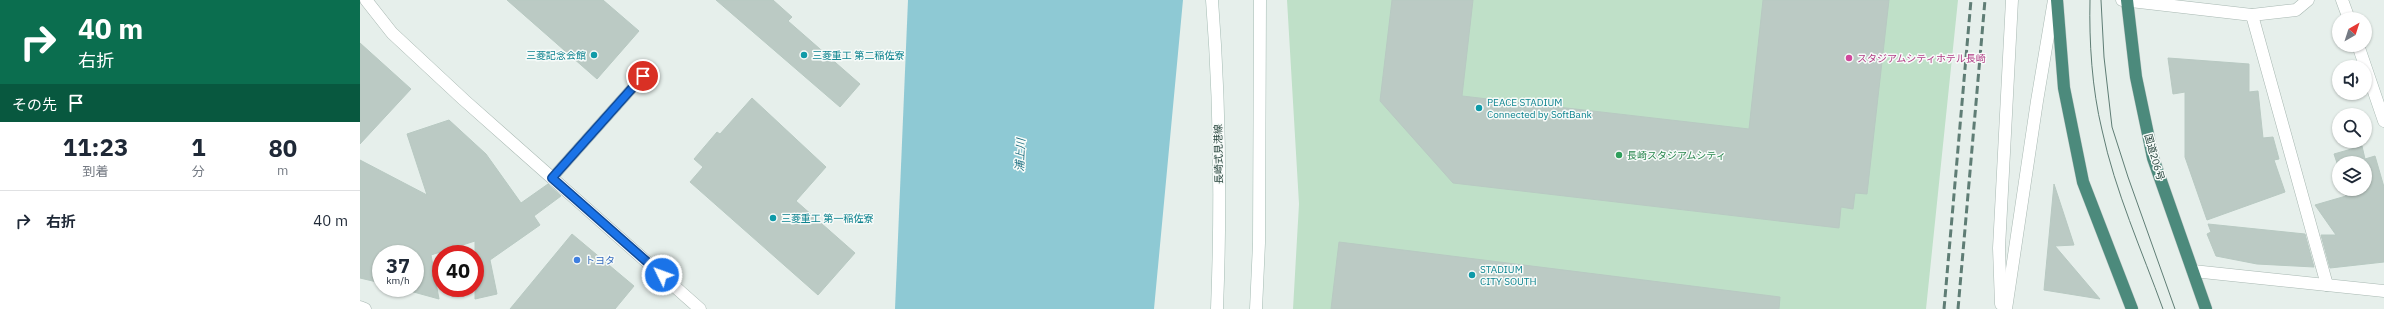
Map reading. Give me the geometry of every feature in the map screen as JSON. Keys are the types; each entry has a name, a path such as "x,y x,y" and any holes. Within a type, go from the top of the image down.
{"highway":[{"path":"2055,0 2064,88 2083,182 2132,309"},
{"name":"国道206号","path":"2125,0 2136,77 2153,158 2206,309"}],"street":[{"path":"366,0 392,33 552,178 700,309"},
{"name":"長崎式見港線","path":"1212,0 1217,71 1220,229 1217,309"},
{"path":"1256,309 1259,243 1260,0"},
{"path":"2002,309 1999,248 2012,0"},
{"path":"2006,309 2036,101 2055,0"},
{"path":"2125,0 2252,15 2296,10 2308,0"},
{"path":"2342,0 2346,12"},
{"path":"2252,15 2328,285"},
{"path":"2360,52 2384,121"},
{"path":"2193,271 2384,291"},
{"path":"360,308 365,309"}],"lane":[{"path":"552,178 643,76"}],"green space":[{"name":"長崎スタジアムシティ","path":"1287,0 1958,0 1926,309 1293,309 1299,204"}],"water":[{"name":"浦上川","path":"908,0 1183,0 1154,309 895,309"}],"building":[{"name":"三菱記念会館","path":"507,0 603,0 639,31 597,79"},
{"name":"三菱重工 第二稲佐寮","path":"716,0 773,0 792,17 788,21 860,84 840,107"},
{"name":"PEACE STADIUM Connected by SoftBank","path":"1392,0 1473,0 1462,96 1749,129 1763,0 1889,0 1867,194 1855,193 1853,209 1841,207 1839,228 1453,183 1380,101"},
{"path":"360,43 411,89 360,144"},
{"path":"2168,58 2249,64 2249,92 2258,91 2263,138 2273,137 2279,159 2274,160 2285,192 2207,220 2185,157 2185,92 2173,94"},
{"name":"三菱重工 第一稲佐寮","path":"752,98 826,167 796,201 855,253 818,295 690,182 703,167 694,159 717,132 720,134"},
{"path":"449,120 486,154 521,203 548,184 561,196 534,216 540,225 490,260 497,294 484,297 484,245 475,245 475,241 462,245 432,245 432,297 439,297 439,299 424,295 424,245 372,245 372,281 360,278 360,160 427,195 407,134"},
{"path":"2355,148 2362,148 2364,156 2335,156 2334,154"},
{"path":"2375,156 2384,187 2384,262 2330,268 2321,235 2336,235 2315,205 2346,196 2372,196 2372,157"},
{"path":"2054,184 2074,245 2055,246 2100,299 2044,290"},
{"path":"2208,224 2305,234 2314,267 2257,264 2216,256 2207,234 2211,232"},
{"name":"トヨタ","path":"572,234 634,286 615,309 510,309"},
{"name":"STADIUM CITY SOUTH","path":"1339,242 1780,297 1779,309 1331,309"}],"tram line":[{"path":"2090,0 2092,65 2096,98 2107,153 2121,198 2163,309"},
{"path":"2101,0 2104,57 2112,127 2128,177 2175,309"}],"railway":[{"path":"1944,309 1971,0"},
{"path":"1958,309 1985,0"}],"place":[{"name":"三菱記念会館","path":"594,55"},
{"name":"三菱重工 第二稲佐寮","path":"804,55"},
{"name":"スタジアムシティホテル長崎","path":"1849,58"},
{"name":"PEACE STADIUM Connected by SoftBank","path":"1479,108"},
{"name":"長崎スタジアムシティ","path":"1619,155"},
{"name":"三菱重工 第一稲佐寮","path":"773,218"},
{"name":"トヨタ","path":"577,260"},
{"name":"STADIUM CITY SOUTH","path":"1472,275"}],"route":[{"path":"643,76 552,178 662,275"}]}
